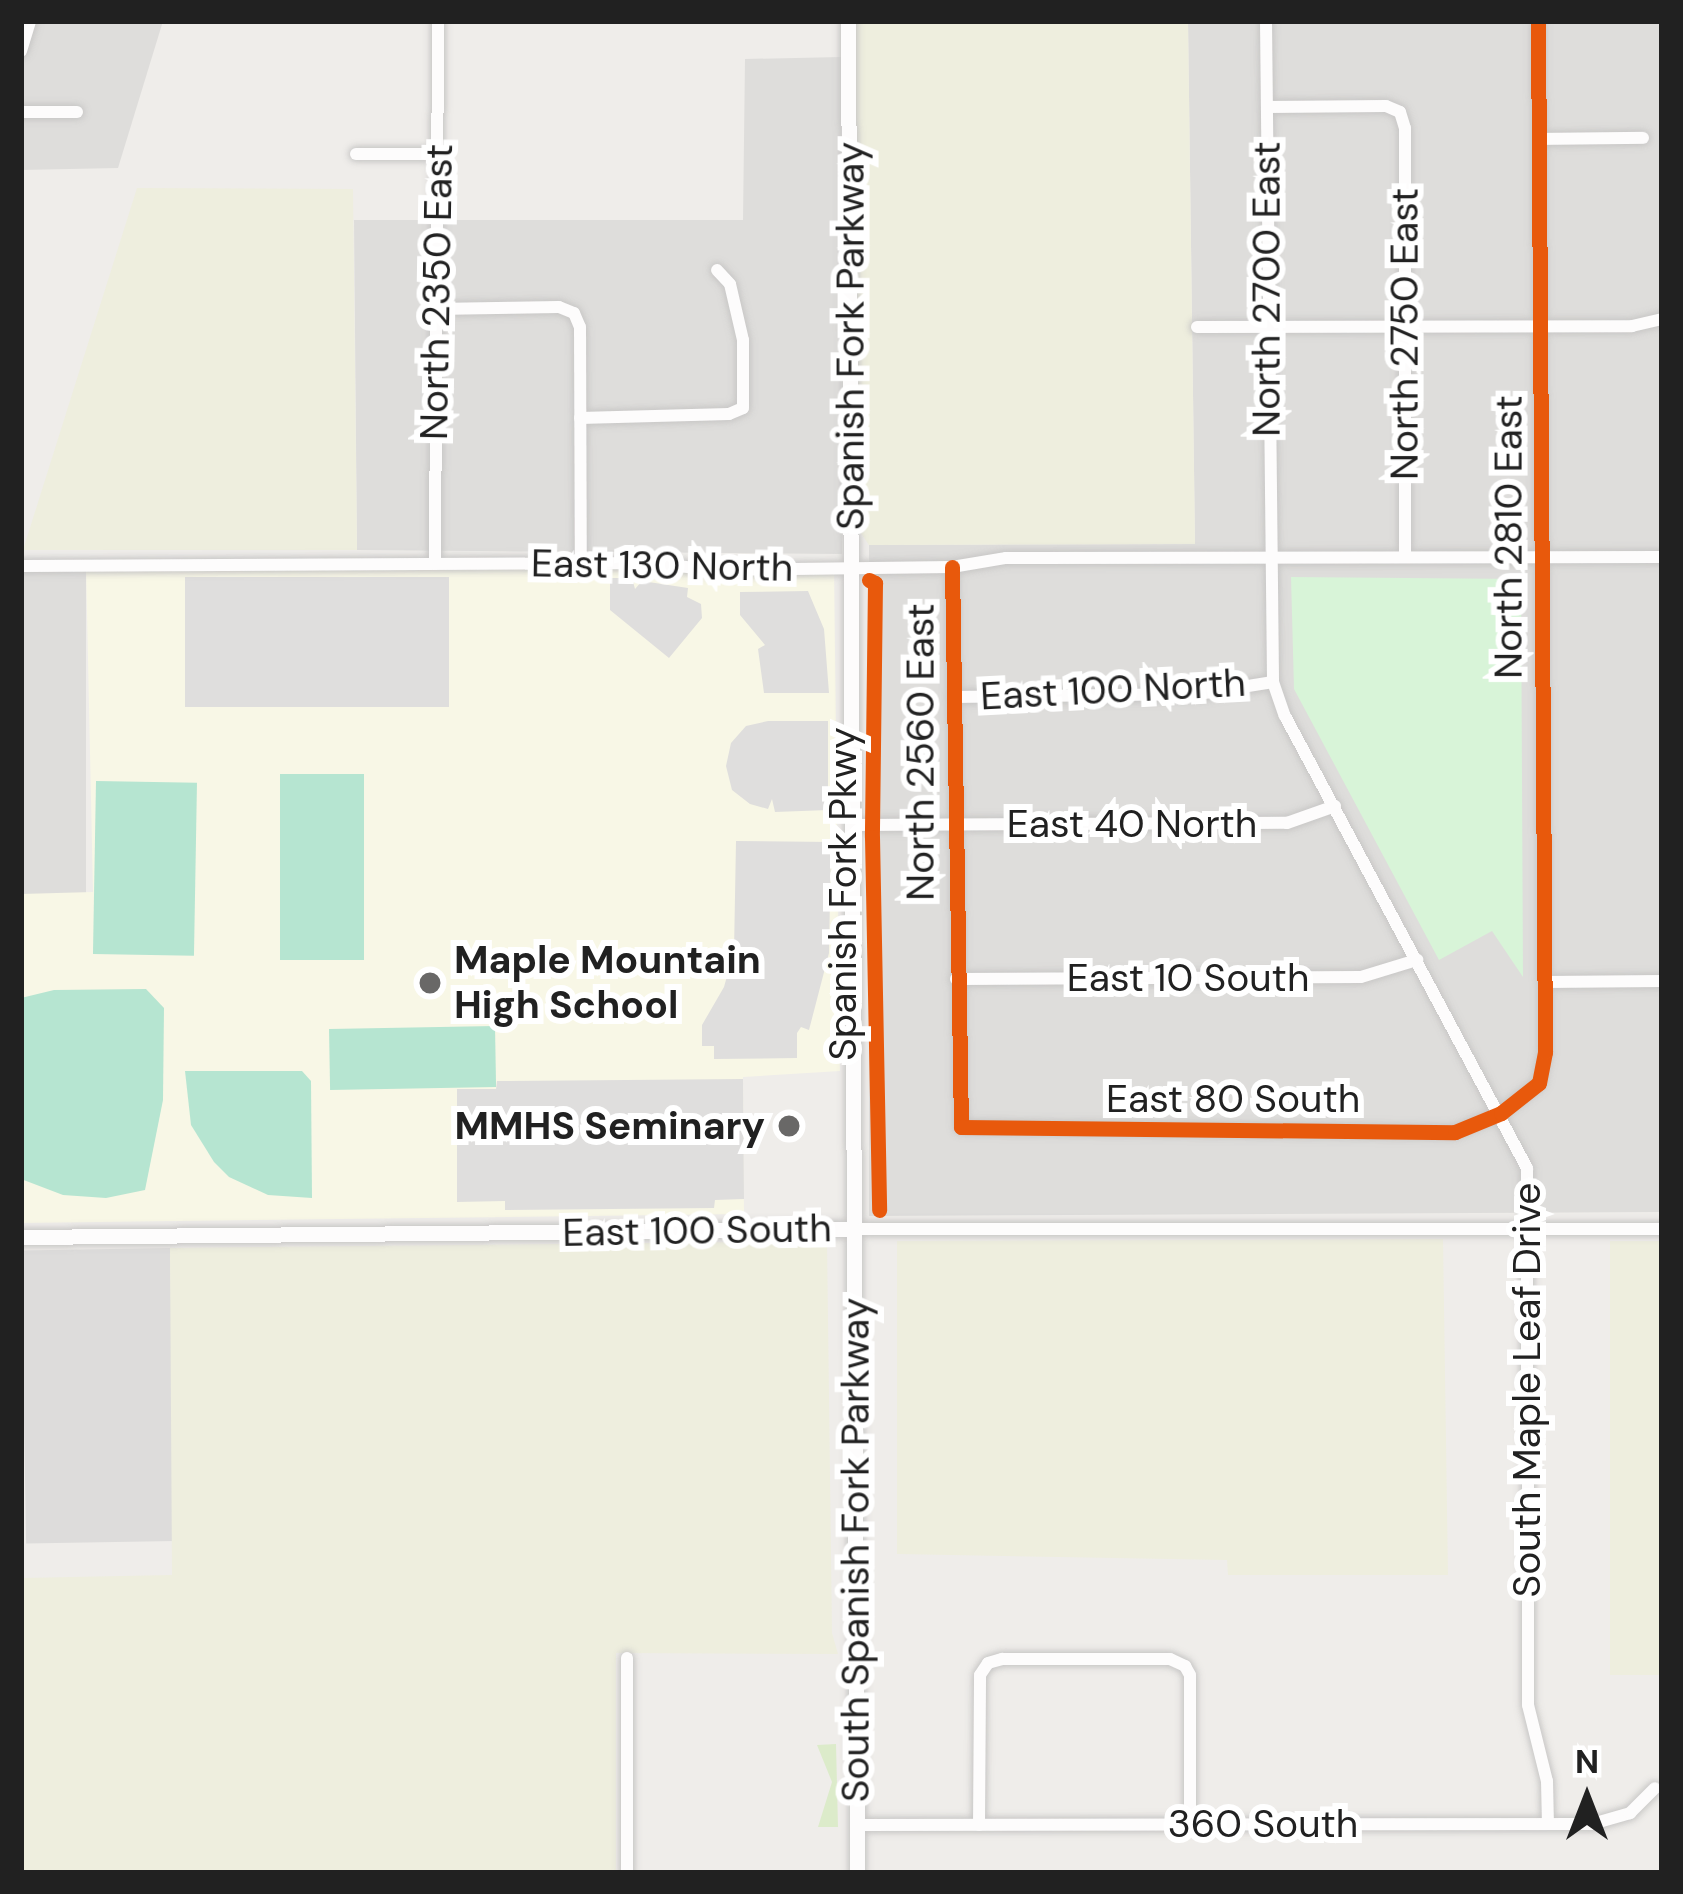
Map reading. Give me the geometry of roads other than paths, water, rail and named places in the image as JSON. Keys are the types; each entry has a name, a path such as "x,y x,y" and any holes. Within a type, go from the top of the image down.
{"street":[{"path":"21,51 30,21"},
{"name":"North 2350 East","path":"435,564 438,21"},
{"name":"Spanish Fork Parkway","path":"848,21 853,939"},
{"name":"North 2700 East","path":"1266,21 1268,556 1273,682"},
{"name":"North 2810 East","path":"1501,1113 1539,1083 1545,1052 1538,21"},
{"name":"North 2750 East","path":"1267,107 1386,106 1400,112 1405,128 1406,556"},
{"path":"21,112 77,112"},
{"path":"1540,139 1643,138"},
{"path":"356,154 439,154"},
{"path":"580,418 729,414 743,408 743,340 730,284 717,271"},
{"path":"435,309 559,307 574,313 580,327 581,563"},
{"path":"1197,327 1632,326 1662,319"},
{"name":"East 130 North","path":"21,566 581,563 713,570 952,567 1006,558 1662,557"},
{"name":"North 2560 East","path":"952,567 961,1127"},
{"name":"East 100 North","path":"953,697 1198,694 1273,682"},
{"name":"South Maple Leaf Drive","path":"1273,682 1526,1168 1528,1705 1547,1781 1548,1824"},
{"name":"East 40 North","path":"855,824 1287,823 1335,806"},
{"name":"South Spanish Fork Parkway","path":"853,939 857,1873"},
{"name":"East 10 South","path":"956,979 1361,977 1417,960"},
{"path":"1545,982 1662,981"},
{"name":"East 80 South","path":"961,1127 1455,1132 1501,1113"},
{"name":"East 100 South","path":"21,1238 854,1229 1662,1229"},
{"path":"627,1658 627,1873"},
{"path":"979,1825 980,1680 985,1666 1002,1659 1170,1659 1185,1666 1190,1681 1190,1825"},
{"name":"360 South","path":"857,1825 1548,1824 1622,1818 1655,1787"}],"place":[{"name":"Maple Mountain High School","path":"430,983"},
{"name":"MMHS Seminary","path":"789,1126"}]}
